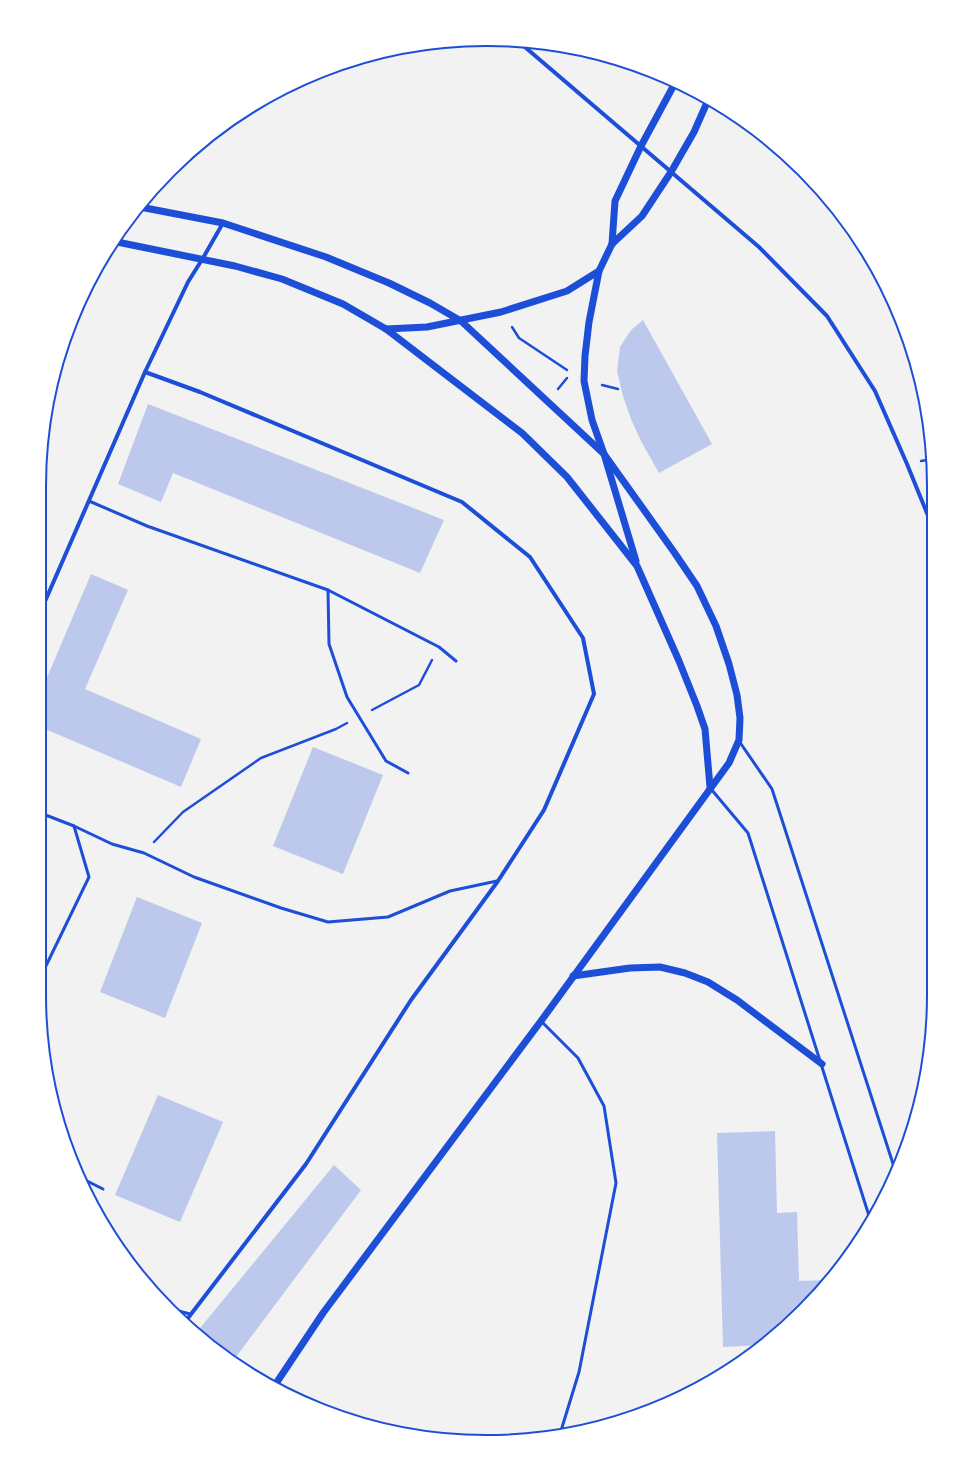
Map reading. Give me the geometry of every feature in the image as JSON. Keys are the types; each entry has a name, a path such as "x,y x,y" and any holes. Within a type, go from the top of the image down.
{"street":[{"path":"526,48 759,247 827,316 875,391 927,513"},
{"path":"612,244 615,201 641,146 673,88"},
{"path":"706,105 694,132 671,172 642,216 612,244 599,271 589,322 584,381 592,420 604,454 637,566 679,661 705,729 710,787"},
{"path":"145,208 223,223 326,257 430,303 460,320 604,454 697,586 713,620 729,664 737,695 740,730 739,740 729,762 541,1022 324,1313 277,1382"},
{"path":"46,599 145,372 188,282 223,223"},
{"path":"120,242 203,258 282,279 343,304 386,329 522,433 567,477 637,566"},
{"path":"386,329 427,327 502,312 568,291 599,271"},
{"path":"145,372 200,392 462,502 530,557 583,638 594,694 544,810 498,881 411,1000 306,1164 188,1318"},
{"path":"574,976 630,968 660,967 685,973 708,982 737,1000 822,1064"}],"lane":[{"path":"89,501 147,526 328,590 439,647 456,661"},
{"path":"328,590 330,644 347,697 386,761 408,773"},
{"path":"739,740 772,789 893,1163"},
{"path":"710,787 748,833 868,1214"},
{"path":"46,815 74,826 112,844 144,853 194,877 281,908 328,922 388,917 450,891 498,881"},
{"path":"46,966 89,877 74,826"},
{"path":"541,1022 578,1058 604,1106 616,1183 579,1372 562,1428"},
{"path":"88,1181 103,1189"},
{"path":"181,1312 190,1314"}],"path":[{"path":"502,312 520,338 567,370 568,376"},
{"path":"144,853 183,812 261,758 336,729 418,685 439,647"}],"building":[{"path":"643,320 712,444 659,473 642,443 631,419 623,396 617,371 620,347 631,330"},
{"path":"148,404 444,520 420,573 173,473 161,502 118,484"},
{"path":"91,574 128,590 85,689 201,739 181,787 46,729 46,680"},
{"path":"313,747 383,775 343,874 273,846"},
{"path":"137,897 202,923 165,1018 100,992"},
{"path":"158,1095 223,1122 180,1222 115,1195"},
{"path":"775,1131 777,1213 797,1212 799,1281 822,1280 777,1326 753,1346 723,1347 717,1133"},
{"path":"334,1165 361,1190 236,1357 199,1329"}]}
